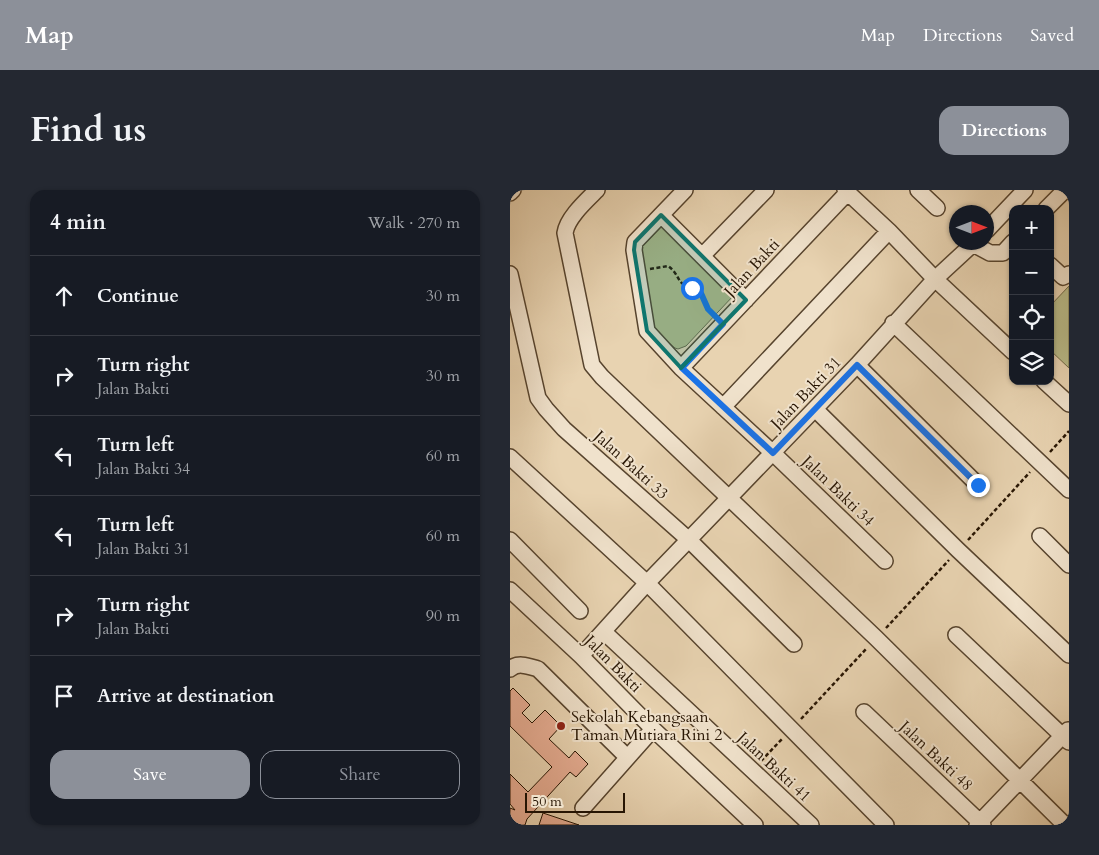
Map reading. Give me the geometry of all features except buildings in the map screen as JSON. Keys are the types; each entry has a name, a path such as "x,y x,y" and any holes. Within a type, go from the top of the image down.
{"street":[{"path":"597,190 578,211 566,228 565,234 592,364 602,377 876,638 1065,825"},
{"name":"Jalan Bakti 34","path":"685,190 635,242 634,250 647,331 682,368 885,561"},
{"path":"702,256 766,190"},
{"path":"918,190 937,208"},
{"path":"1050,205 1065,190"},
{"path":"846,191 889,231 935,279 1009,348"},
{"name":"Jalan Bakti","path":"682,368 846,191"},
{"path":"994,220 1016,193"},
{"path":"661,215 746,300"},
{"path":"723,407 889,231"},
{"path":"984,250 990,254 1002,253 1009,246"},
{"name":"Jalan Bakti 31","path":"581,656 647,583 857,365 935,279 966,250"},
{"path":"1054,268 1063,276 1069,274"},
{"name":"Jalan Bakti 33","path":"510,274 512,298 538,398 546,409 564,429 689,540 794,644"},
{"path":"894,323 1069,490"},
{"path":"857,365 978,485"},
{"path":"1048,385 1069,404"},
{"path":"814,409 1069,655"},
{"path":"510,457 647,583 886,825"},
{"path":"1040,536 1069,565"},
{"path":"510,540 580,611"},
{"name":"Jalan Bakti","path":"510,590 581,656 653,729 755,825"},
{"name":"Jalan Bakti 41","path":"604,632 811,825"},
{"path":"956,635 1067,736 1020,780 980,824"},
{"path":"510,669 520,665 538,670 627,757"},
{"name":"Jalan Bakti 48","path":"864,712 980,824"},
{"path":"583,808 653,729"}],"path":[{"path":"637,271 668,266 676,272 685,286 700,291 708,309 723,324"},
{"path":"753,770 1069,431"}],"highlighted area":[{"path":"661,215 746,300 681,368 647,331 634,250 635,242"}],"green space":[{"path":"664,224 734,295 686,346 678,349 653,330 638,251"},
{"path":"1069,286 1069,368 1054,354 1054,302"}],"place":[{"name":"Sekolah Kebangsaan Taman Mutiara Rini 2","path":"561,726"}],"route":[{"path":"692,288 700,291 708,309 723,324 682,368 773,453 857,365 978,485"}]}
